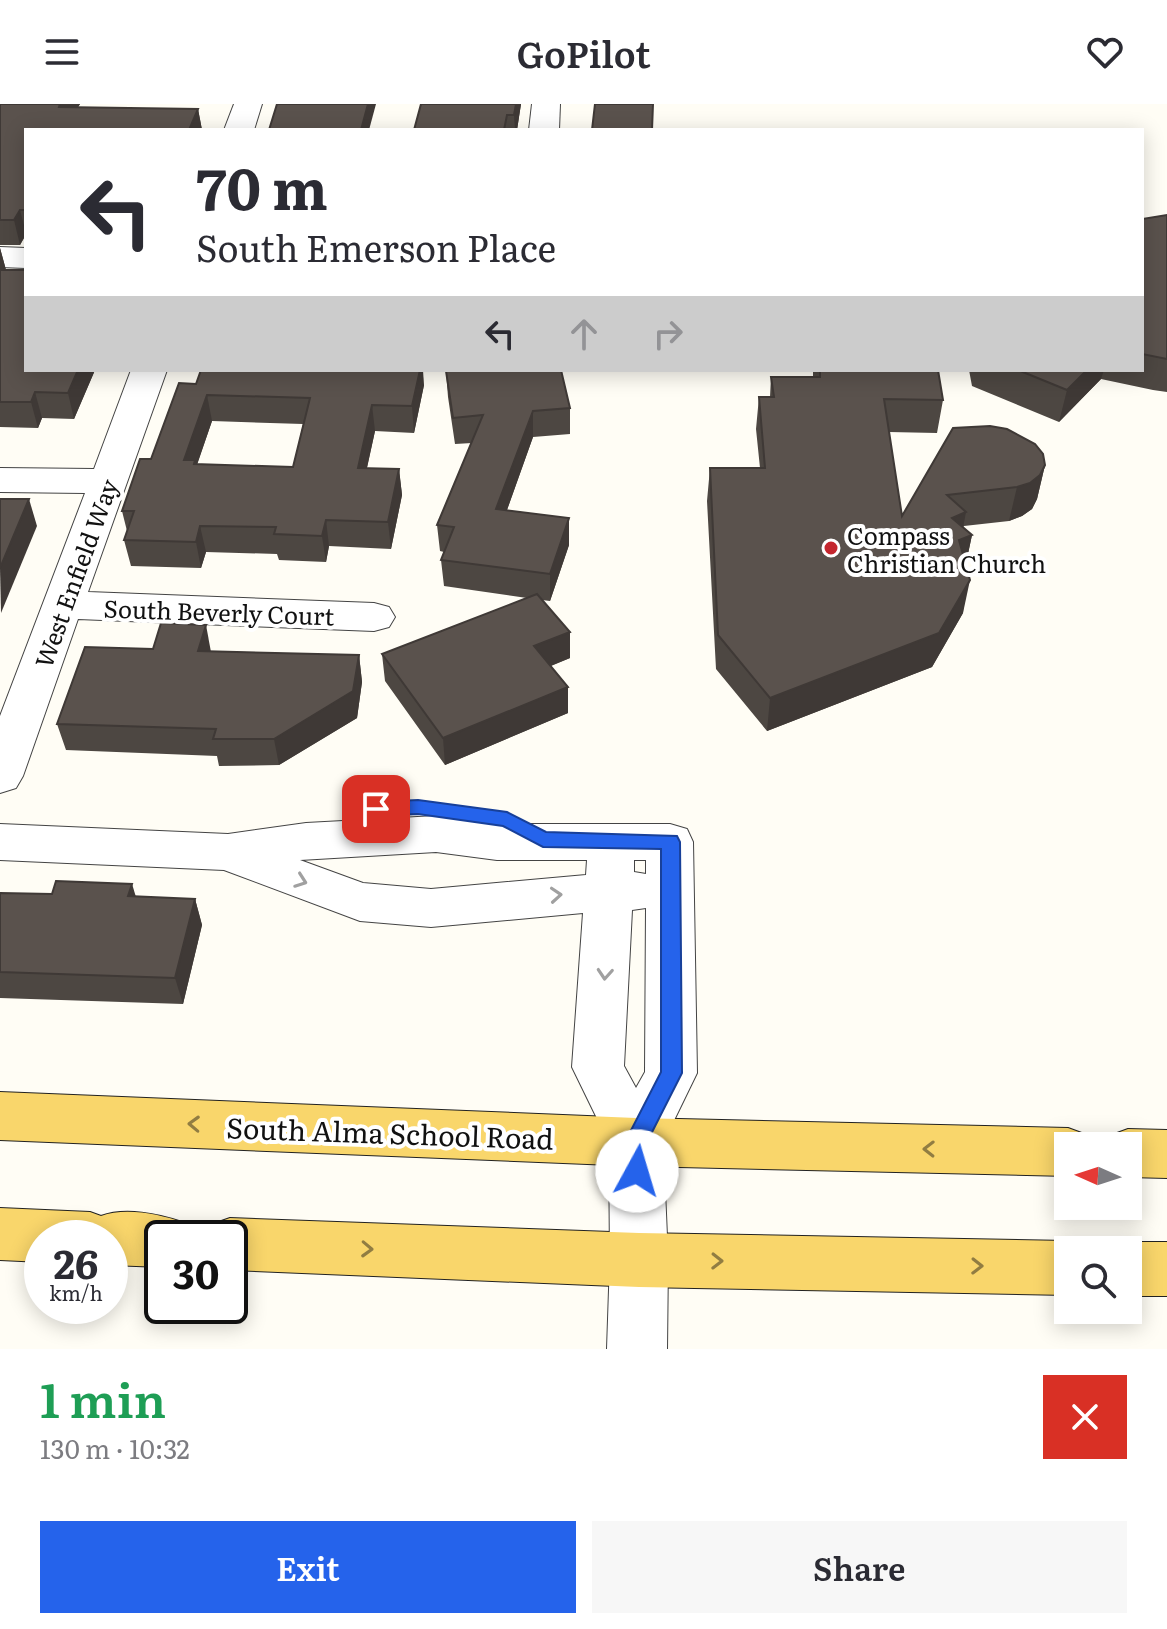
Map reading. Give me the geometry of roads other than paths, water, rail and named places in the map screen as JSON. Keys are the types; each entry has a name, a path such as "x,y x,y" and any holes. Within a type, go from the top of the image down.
{"main road":[{"name":"South Alma School Road","path":"0,1116 636,1142 1054,1152"},
{"path":"1142,1153 1167,1154"},
{"path":"0,1234 24,1235"},
{"path":"248,1245 639,1260 1054,1268"},
{"path":"1142,1269 1167,1269"}],"street":[{"path":"240,128 248,104"},
{"path":"544,128 546,104"},
{"path":"0,257 24,258"},
{"name":"West Enfield Way","path":"0,776 148,372"},
{"path":"0,480 108,481"},
{"name":"South Beverly Court","path":"64,605 374,617"},
{"path":"0,842 228,852 306,841 436,834 497,842 612,840 671,866"},
{"path":"612,840 598,1067 636,1142 639,1260 637,1349"},
{"path":"228,852 360,902 431,908 611,892 671,866"},
{"path":"636,1142 671,1073 671,866"}],"place":[{"name":"Compass Christian Church","path":"831,548"}]}
